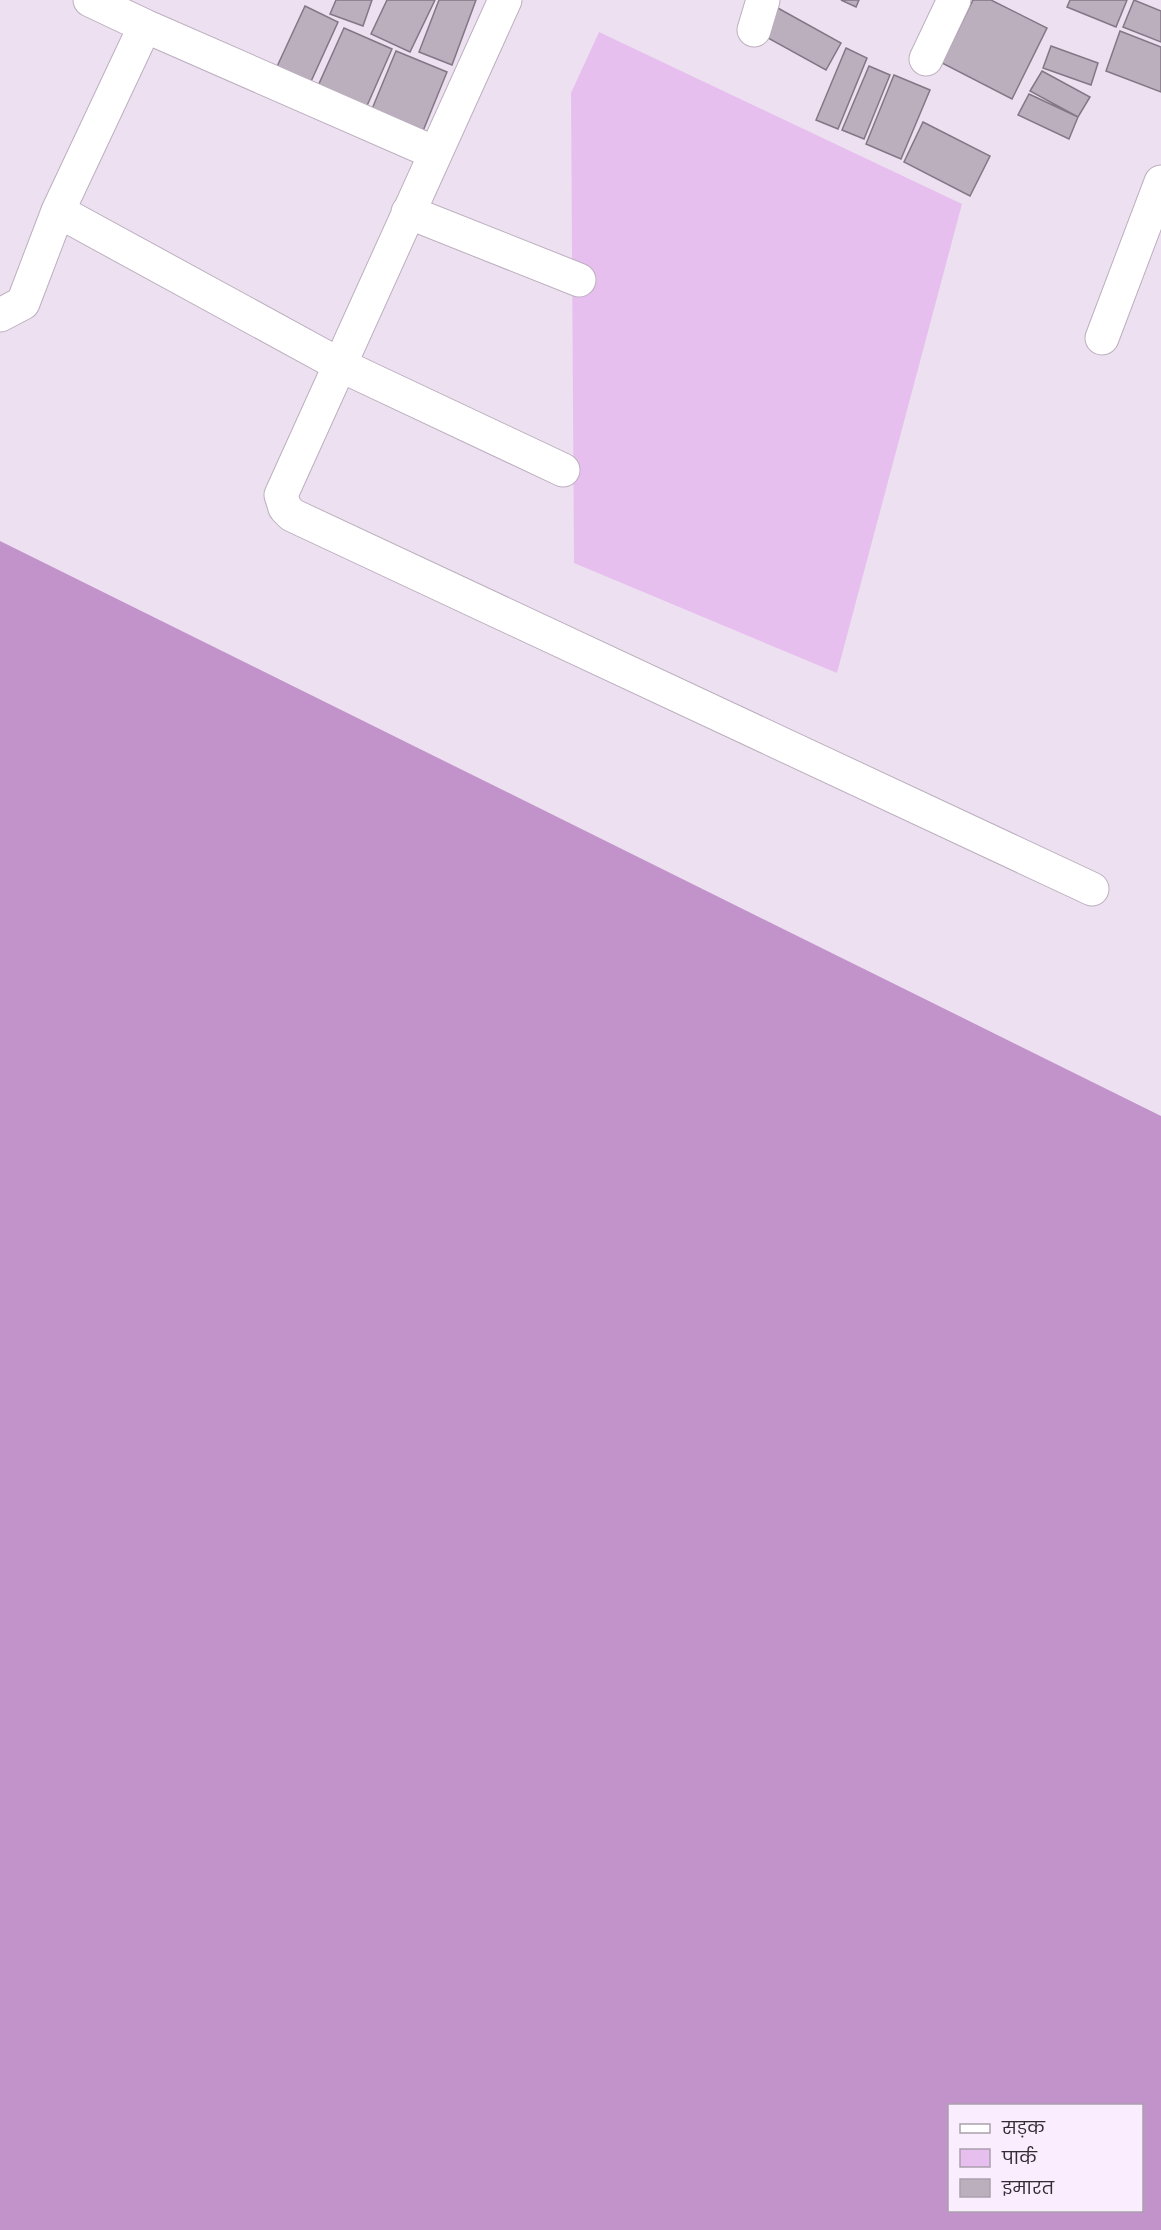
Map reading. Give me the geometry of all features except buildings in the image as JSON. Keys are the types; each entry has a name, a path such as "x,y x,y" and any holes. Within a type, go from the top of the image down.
{"street":[{"path":"90,0 435,153"},
{"path":"505,0 281,495 285,508 292,514 1092,889"},
{"path":"926,59 954,0"},
{"path":"0,315 23,303 58,211 145,26"},
{"path":"1102,338 1161,182"},
{"path":"58,211 340,365 563,470"},
{"path":"408,212 579,280"}],"green space":[{"path":"599,32 962,204 837,673 574,563 571,93"}],"shaded area":[{"path":"0,541 1161,1116 1161,2230 0,2230"}]}
